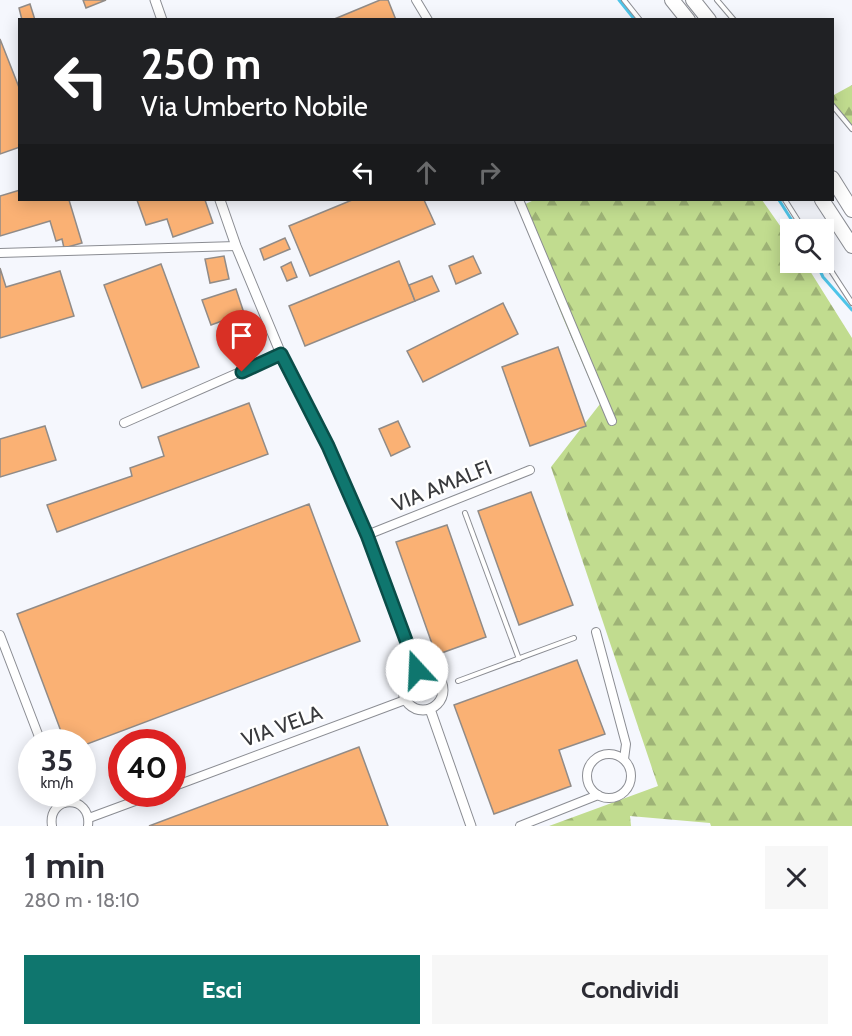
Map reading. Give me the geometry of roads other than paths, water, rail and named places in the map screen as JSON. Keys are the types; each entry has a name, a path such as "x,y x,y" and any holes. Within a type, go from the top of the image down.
{"highway":[{"path":"672,0 686,18"},
{"path":"693,0 707,18"},
{"path":"834,180 852,210"},
{"path":"823,201 852,246"}],"street":[{"path":"155,0 161,18"},
{"path":"416,0 427,18"},
{"path":"220,201 236,246 281,354 328,446 367,535 417,670"},
{"path":"519,201 612,421"},
{"path":"0,253 236,246"},
{"path":"124,423 281,354"},
{"name":"VIA AMALFI","path":"367,535 530,470"},
{"path":"596,632 626,744 624,759"},
{"path":"0,635 36,729"},
{"path":"417,670 430,670 441,680 443,687 441,700 430,709 419,710 405,700 402,688 404,682 417,670"},
{"name":"VIA VELA","path":"186,782 405,700"},
{"path":"430,709 471,826"},
{"path":"611,753 624,759 631,772 631,779 624,792 611,798 598,795 592,790 587,776 591,762 603,754 611,753"},
{"path":"520,826 598,795"},
{"path":"51,826 52,814 57,807"},
{"path":"82,807 87,812 88,822 123,807"}],"lane":[{"path":"624,0 638,18"},
{"path":"717,0 732,18"},
{"path":"834,107 852,129"},
{"path":"786,201 797,219"},
{"path":"832,273 852,303"},
{"path":"465,513 519,658"},
{"path":"458,681 574,638"}],"waterway":[{"path":"619,0 633,18"},
{"path":"780,201 791,219"},
{"path":"821,273 852,310"}]}
